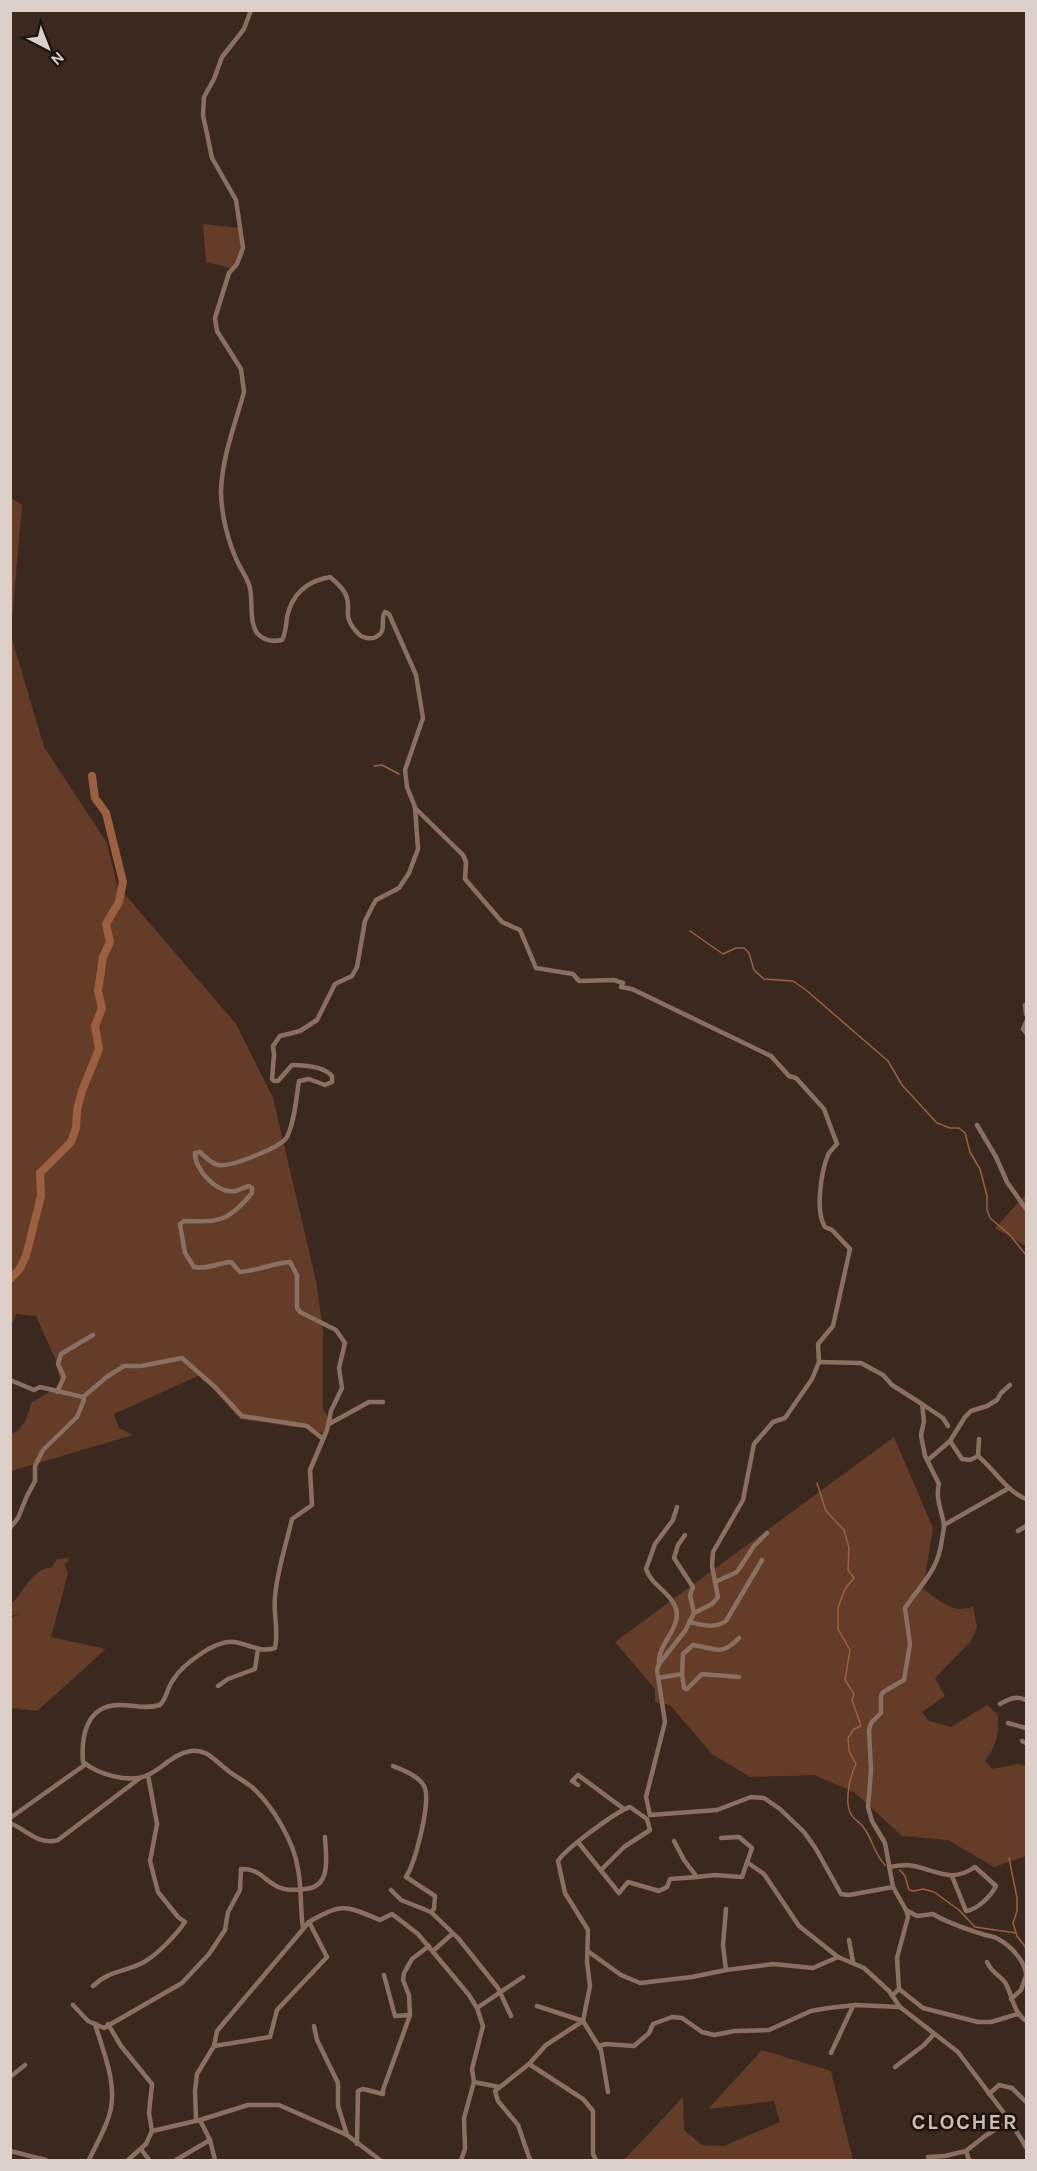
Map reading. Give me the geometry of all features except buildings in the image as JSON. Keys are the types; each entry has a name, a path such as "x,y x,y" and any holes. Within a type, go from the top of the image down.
{"street":[{"path":"251,10 244,29 222,57 204,97 203,115 212,158 236,200 243,248 237,264 229,273 215,318 218,331 241,369 244,392 222,473 221,494 225,522 237,560 249,586 252,619 256,632 262,638 273,642 282,640 295,594 321,579 330,577 345,591 348,598 346,612 349,623 361,637 371,639 379,635 384,628 382,616 385,612 390,614 416,675 423,718 405,770 407,787 414,807 418,849 409,873 399,888 376,900 372,907 365,921 357,967 352,976 335,984 316,1020 300,1031 280,1036 273,1046 272,1079 274,1081 278,1081 292,1065 305,1065 328,1072 332,1076 332,1082 325,1085 309,1079 299,1081 293,1116 286,1139 278,1146 221,1166 212,1163 200,1152 195,1153 200,1170 221,1189 234,1191 249,1186 252,1188 252,1193 224,1219 213,1222 184,1221 180,1224 185,1253 194,1267 204,1269 231,1262 240,1272 290,1263 297,1275 297,1308 336,1330 345,1343 339,1368 342,1388 309,1470 312,1505 292,1520 282,1561 274,1606 278,1637 274,1648 258,1649 244,1643 229,1642 210,1648 195,1658 172,1681 160,1705 108,1706 89,1721 82,1742 83,1762 113,1776 142,1777 175,1757 191,1751 207,1752 226,1770 254,1789 266,1803 295,1852 299,1872 303,1928"},
{"path":"414,807 463,855 466,862 465,879 502,922 520,930 536,968 573,974 579,981 623,982 621,987 632,989 771,1056 789,1076 796,1078 824,1109 837,1144 828,1153 820,1191 821,1221 850,1249 833,1326 818,1344 819,1362 812,1379 785,1418 773,1422 754,1444 743,1500 713,1552 712,1566 718,1593 716,1602 694,1613 685,1631 658,1664"},
{"path":"1025,1005 1026,1014"},
{"path":"1026,1022 1023,1029 1026,1033"},
{"path":"977,1125 996,1157 1007,1182 1026,1209"},
{"path":"57,1392 64,1377 58,1364 61,1354 93,1335"},
{"path":"10,1528 21,1512 35,1481 35,1466 43,1450 77,1417 84,1400 83,1397 124,1366 152,1364 178,1358 186,1360 242,1416 307,1426 323,1439"},
{"path":"819,1362 861,1363 883,1375 892,1385 943,1418 948,1426"},
{"path":"10,1380 34,1390 40,1387 83,1397"},
{"path":"928,1461 950,1441 971,1411 997,1400 1010,1385"},
{"path":"328,1424 369,1402 383,1402"},
{"path":"922,1404 924,1421 921,1435 925,1456 939,1484 937,1493 944,1525 940,1553 935,1568 905,1608 910,1644 904,1680 883,1692 881,1713 871,1723 869,1730 871,1770 868,1807 872,1821 885,1844 893,1887 908,1917 897,1958 899,1989 923,2008 978,2022 991,2022 1018,2014"},
{"path":"978,1456 979,1438"},
{"path":"950,1441 962,1460 970,1460 978,1456"},
{"path":"978,1456 1009,1488 1026,1499"},
{"path":"944,1525 1009,1488"},
{"path":"602,1870 624,1847 650,1830 646,1797 665,1722 658,1678 658,1657 676,1623 676,1608 667,1592 655,1585 646,1569 656,1544 673,1520 677,1507"},
{"path":"1018,1531 1026,1526"},
{"path":"715,1582 737,1572 754,1546 766,1533"},
{"path":"685,1535 678,1545 674,1558 693,1587 690,1595 694,1613"},
{"path":"689,1622 717,1626 726,1621 762,1560"},
{"path":"739,1638 726,1649 717,1651 696,1645 691,1647 683,1654 682,1674 684,1688 687,1689 702,1674 739,1677"},
{"path":"218,1686 228,1679 255,1669 258,1649"},
{"path":"658,1678 682,1674"},
{"path":"1000,1704 1011,1698 1019,1697 1026,1700"},
{"path":"1008,1723 1026,1728"},
{"path":"10,1818 86,1764"},
{"path":"393,1766 414,1776 425,1787 427,1794 416,1856 406,1877 435,1896 434,1909 431,1912"},
{"path":"93,1986 104,1976 144,1962 178,1932 185,1922 178,1917 158,1892 150,1861 157,1824 148,1775"},
{"path":"578,1785 572,1781 578,1775 624,1809"},
{"path":"10,1823 39,1839 51,1842 58,1840 142,1777"},
{"path":"530,2160 518,2125 495,2096 495,2091 530,2064 546,2045 583,2021 590,1986 587,1926 565,1893 559,1865 561,1857 578,1842 630,1807 648,1817 717,1810 733,1806 751,1797 764,1798 780,1809 804,1832 841,1894 849,1895 893,1887"},
{"path":"73,2005 88,2021 104,2028 182,1983 209,1954 225,1930 228,1912 240,1890 241,1869 252,1868 282,1889 312,1889 324,1880 327,1869 326,1837"},
{"path":"578,1842 619,1893 628,1882 659,1891 667,1887 670,1879 715,1875 741,1877 752,1848 739,1837 721,1838"},
{"path":"674,1841 696,1877"},
{"path":"748,1863 764,1875 799,1926 838,1957 864,1968 900,2007 958,2052 1010,2121 1026,2147"},
{"path":"889,1867 908,1865 952,1876 967,1873 975,1867 996,1886 978,1905 966,1911 952,1876"},
{"path":"391,1890 401,1900 431,1912 458,1938 482,1966 500,1994 510,2016"},
{"path":"215,2160 210,2140 198,2120 195,2091 197,2074 214,2046 217,2031 309,1922 326,1912 348,1907 380,1920 392,1914 418,1934 469,1995 477,2008 483,2026 472,2069 474,2082 464,2118 465,2149 461,2160"},
{"path":"726,1909 723,1945 726,1970"},
{"path":"906,1910 917,1916 933,1914 944,1921 997,1937 1009,1946 1026,1967 1021,1990 1011,1999"},
{"path":"214,2046 270,2037 277,2010 327,1957 309,1922"},
{"path":"357,2144 358,2091 383,2094 410,2015 409,1995 403,1980 404,1973 412,1959 452,1934"},
{"path":"849,1940 853,1962"},
{"path":"589,1952 629,1980 640,1983 773,1964 813,1968 838,1957"},
{"path":"987,1962 995,1975 1006,1984 1018,2014 1026,2021"},
{"path":"384,1975 395,2016 410,2015"},
{"path":"477,2008 523,1977"},
{"path":"892,1996 899,1989"},
{"path":"537,2006 583,2021 601,2050 608,2092"},
{"path":"599,2046 606,2044 634,2046 650,2033 653,2024 672,2017 682,2018 702,2032 714,2035 735,2031 770,2030 811,2011 853,2006 900,2007"},
{"path":"831,2053 853,2006"},
{"path":"89,2160 107,2121 112,2099 108,2070 95,2024"},
{"path":"108,2024 121,2046 152,2084 149,2113 152,2131 141,2149 128,2160"},
{"path":"314,2026 316,2040 338,2083 338,2106 347,2135"},
{"path":"894,2067 924,2045 934,2034"},
{"path":"10,2077 25,2064"},
{"path":"530,2064 590,2106 593,2154 596,2160"},
{"path":"474,2082 499,2087"},
{"path":"988,2094 1003,2084 1012,2088 1026,2102"},
{"path":"152,2131 248,2105 279,2105 347,2135 380,2160"},
{"path":"928,2157 966,2151 1010,2121"},
{"path":"176,2160 210,2140"},
{"path":"141,2149 150,2160"},
{"path":"10,2151 46,2160"},
{"path":"966,2151 969,2160"}],"shaded area":[{"path":"203,224 239,228 241,253 231,268 206,262"},
{"path":"11,498 22,505 11,631"},
{"path":"10,632 44,747 107,843 117,885 236,1024 273,1098 316,1281 323,1330 323,1410 327,1415 327,1435 304,1427 240,1419 200,1375 114,1414 119,1428 133,1435 11,1471 11,1434 22,1426 31,1403 61,1385 55,1358 36,1316 16,1314 11,1326"},
{"path":"1026,1194 1026,1246 995,1228"},
{"path":"894,1437 933,1528 923,1589 953,1608 966,1609 973,1606 977,1627 971,1641 935,1678 945,1696 922,1712 929,1721 951,1727 987,1705 998,1715 998,1722 994,1745 985,1761 993,1769 1018,1764 1026,1766 1026,1856 994,1867 948,1840 902,1836 854,1792 814,1775 750,1777 712,1754 670,1705 655,1702 655,1689 615,1642"},
{"path":"69,1558 68,1562 64,1563 68,1573 51,1637 106,1649 37,1711 11,1708 11,1618 20,1613 11,1616 13,1606 11,1604 39,1572 51,1568 57,1559"},
{"path":"762,2050 831,2071 853,2160 624,2160 683,2097 684,2130 702,2145 724,2146 780,2122 774,2101 708,2109"}],"waterway":[{"path":"374,766 382,765 399,774"},
{"path":"10,1279 19,1270 26,1256 41,1196 40,1173 71,1142 76,1128 77,1110 82,1091 99,1049 95,1026 102,1008 98,991 103,957 110,942 106,924 119,902 123,882 106,813 95,798 92,776"},
{"path":"690,931 723,954 736,948 744,948 749,953 754,970 764,979 793,981 806,990 888,1061 902,1085 937,1123 950,1128 959,1128 965,1133 970,1152 980,1169 990,1218 1010,1235 1026,1255"},
{"path":"817,1483 826,1511 844,1530 849,1548 848,1570 854,1578 845,1589 838,1608 838,1629 850,1650 845,1680 854,1694 852,1700 861,1726 854,1729 848,1738 849,1751 856,1764 849,1789 849,1809 852,1816 863,1826 885,1865"},
{"path":"1009,1858 1017,1898 1017,1911 1013,1923 1017,1936 1026,1948"},
{"path":"900,1870 905,1876 909,1890 923,1889 934,1892 959,1910 975,1927 1016,1933"}],"district":[{"name":"CLOCHER","path":"965,2121"}]}
